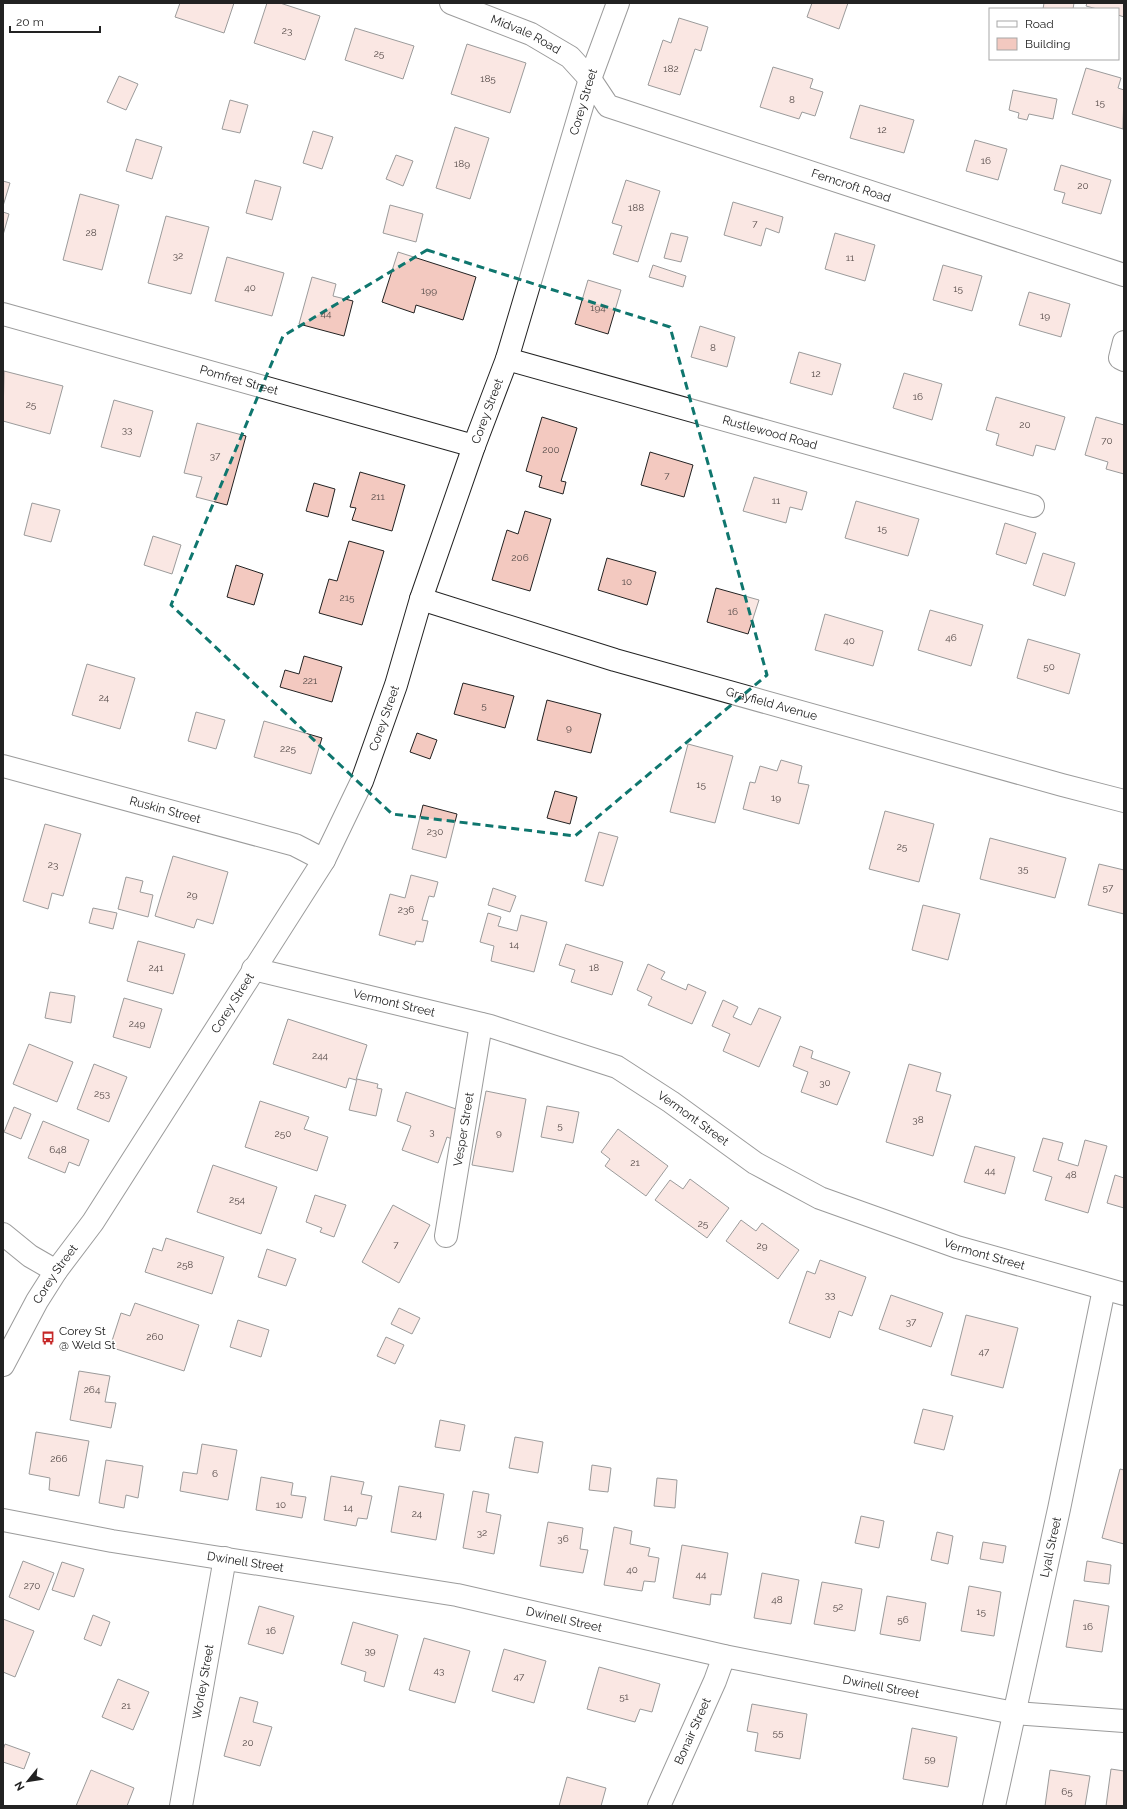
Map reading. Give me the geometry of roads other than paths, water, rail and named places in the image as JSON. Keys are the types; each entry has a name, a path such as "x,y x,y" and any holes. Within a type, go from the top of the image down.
{"street":[{"name":"Midvale Road","path":"451,3 531,34 570,57 590,80"},
{"name":"Corey Street","path":"3,1365 37,1301 56,1271 93,1222 253,969 324,860 362,781 396,685 421,599 474,446 507,359 590,80 618,3"},
{"name":"Ferncroft Road","path":"590,80 608,106 1124,275"},
{"name":"Pomfret Street","path":"3,314 474,446"},
{"name":"Rustlewood Road","path":"507,359 1033,506"},
{"name":"Grayfield Avenue","path":"421,599 615,660 1124,801"},
{"name":"Ruskin Street","path":"3,766 295,845 324,860"},
{"name":"Vermont Street","path":"253,969 480,1024 617,1067 671,1102 755,1163 820,1198 957,1247 1114,1291"},
{"name":"Vesper Street","path":"446,1236 480,1024"},
{"path":"3,1234 30,1256 56,1271"},
{"name":"Lyall Street","path":"994,1806 1014,1713 1114,1291"},
{"name":"Dwinell Street","path":"3,1520 112,1541 457,1595 724,1656 1014,1713 1124,1721"},
{"name":"Worley Street","path":"181,1806 225,1558"},
{"name":"Bonair Street","path":"659,1806 715,1681 724,1656"}],"place":[{"name":"Corey St @ Weld St","path":"48,1338"}]}
